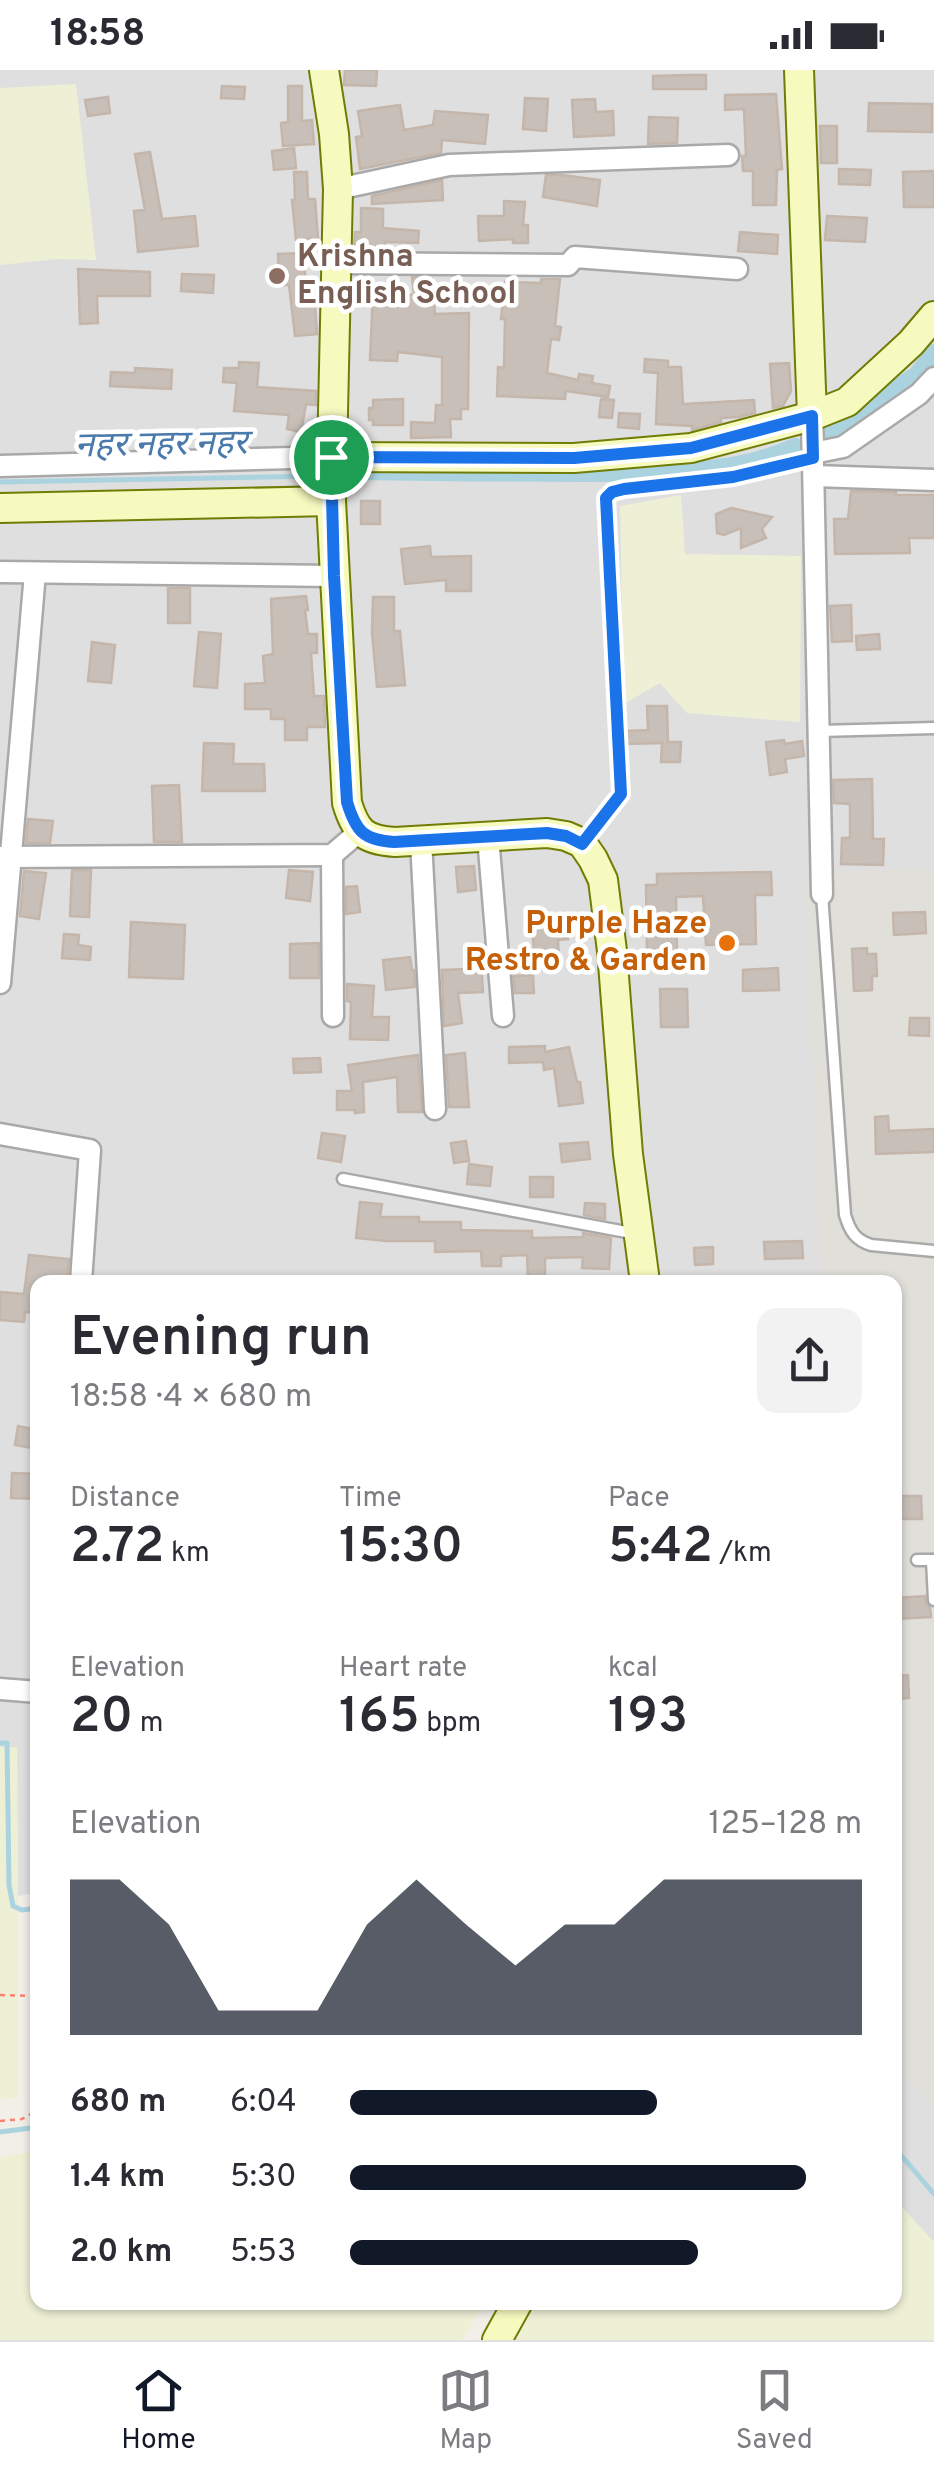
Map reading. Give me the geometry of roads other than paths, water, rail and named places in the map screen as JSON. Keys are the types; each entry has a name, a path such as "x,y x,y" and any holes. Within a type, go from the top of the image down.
{"street":[{"path":"324,70 338,189 331,478 347,802 360,831 375,840 547,833 582,844 593,859 602,880 612,951 621,1078 644,1275"},
{"path":"799,70 812,416 822,894"},
{"path":"338,189 449,165 728,155"},
{"path":"338,262 568,265 575,257 737,269"},
{"path":"0,508 691,448 812,416 846,402 911,343 934,316"},
{"path":"813,462 843,447 919,394 934,378"},
{"path":"813,462 934,480"},
{"path":"0,466 331,478"},
{"path":"0,572 334,576"},
{"path":"0,983 5,858 35,572"},
{"path":"5,858 332,855 360,831"},
{"path":"488,836 503,1016"},
{"path":"421,840 435,1109"},
{"path":"332,855 333,1016"},
{"path":"0,1134 90,1150 82,1275"},
{"path":"0,1689 30,1691"},
{"path":"497,2340 514,2310"}],"lane":[{"path":"582,844 621,794 606,498 624,489 733,477 813,462"},
{"path":"818,731 934,728"},
{"path":"822,894 848,1228 871,1246 934,1251"},
{"path":"343,1179 638,1234"},
{"path":"917,1560 933,1560 934,1600"}],"waterway":[{"name":"नहर नहर नहर","path":"826,434 917,375 934,353"},
{"name":"नहर नहर नहर","path":"355,471 692,471 744,464 795,447"},
{"name":"नहर नहर नहर","path":"0,482 322,476"},
{"path":"0,1743 7,1743 9,1885 13,1906 30,1909"},
{"path":"0,2132 30,2128"},
{"path":"902,2156 934,2194"}],"place":[{"name":"Krishna English School","path":"277,276"},
{"name":"Purple Haze Restro & Garden","path":"727,943"}]}
